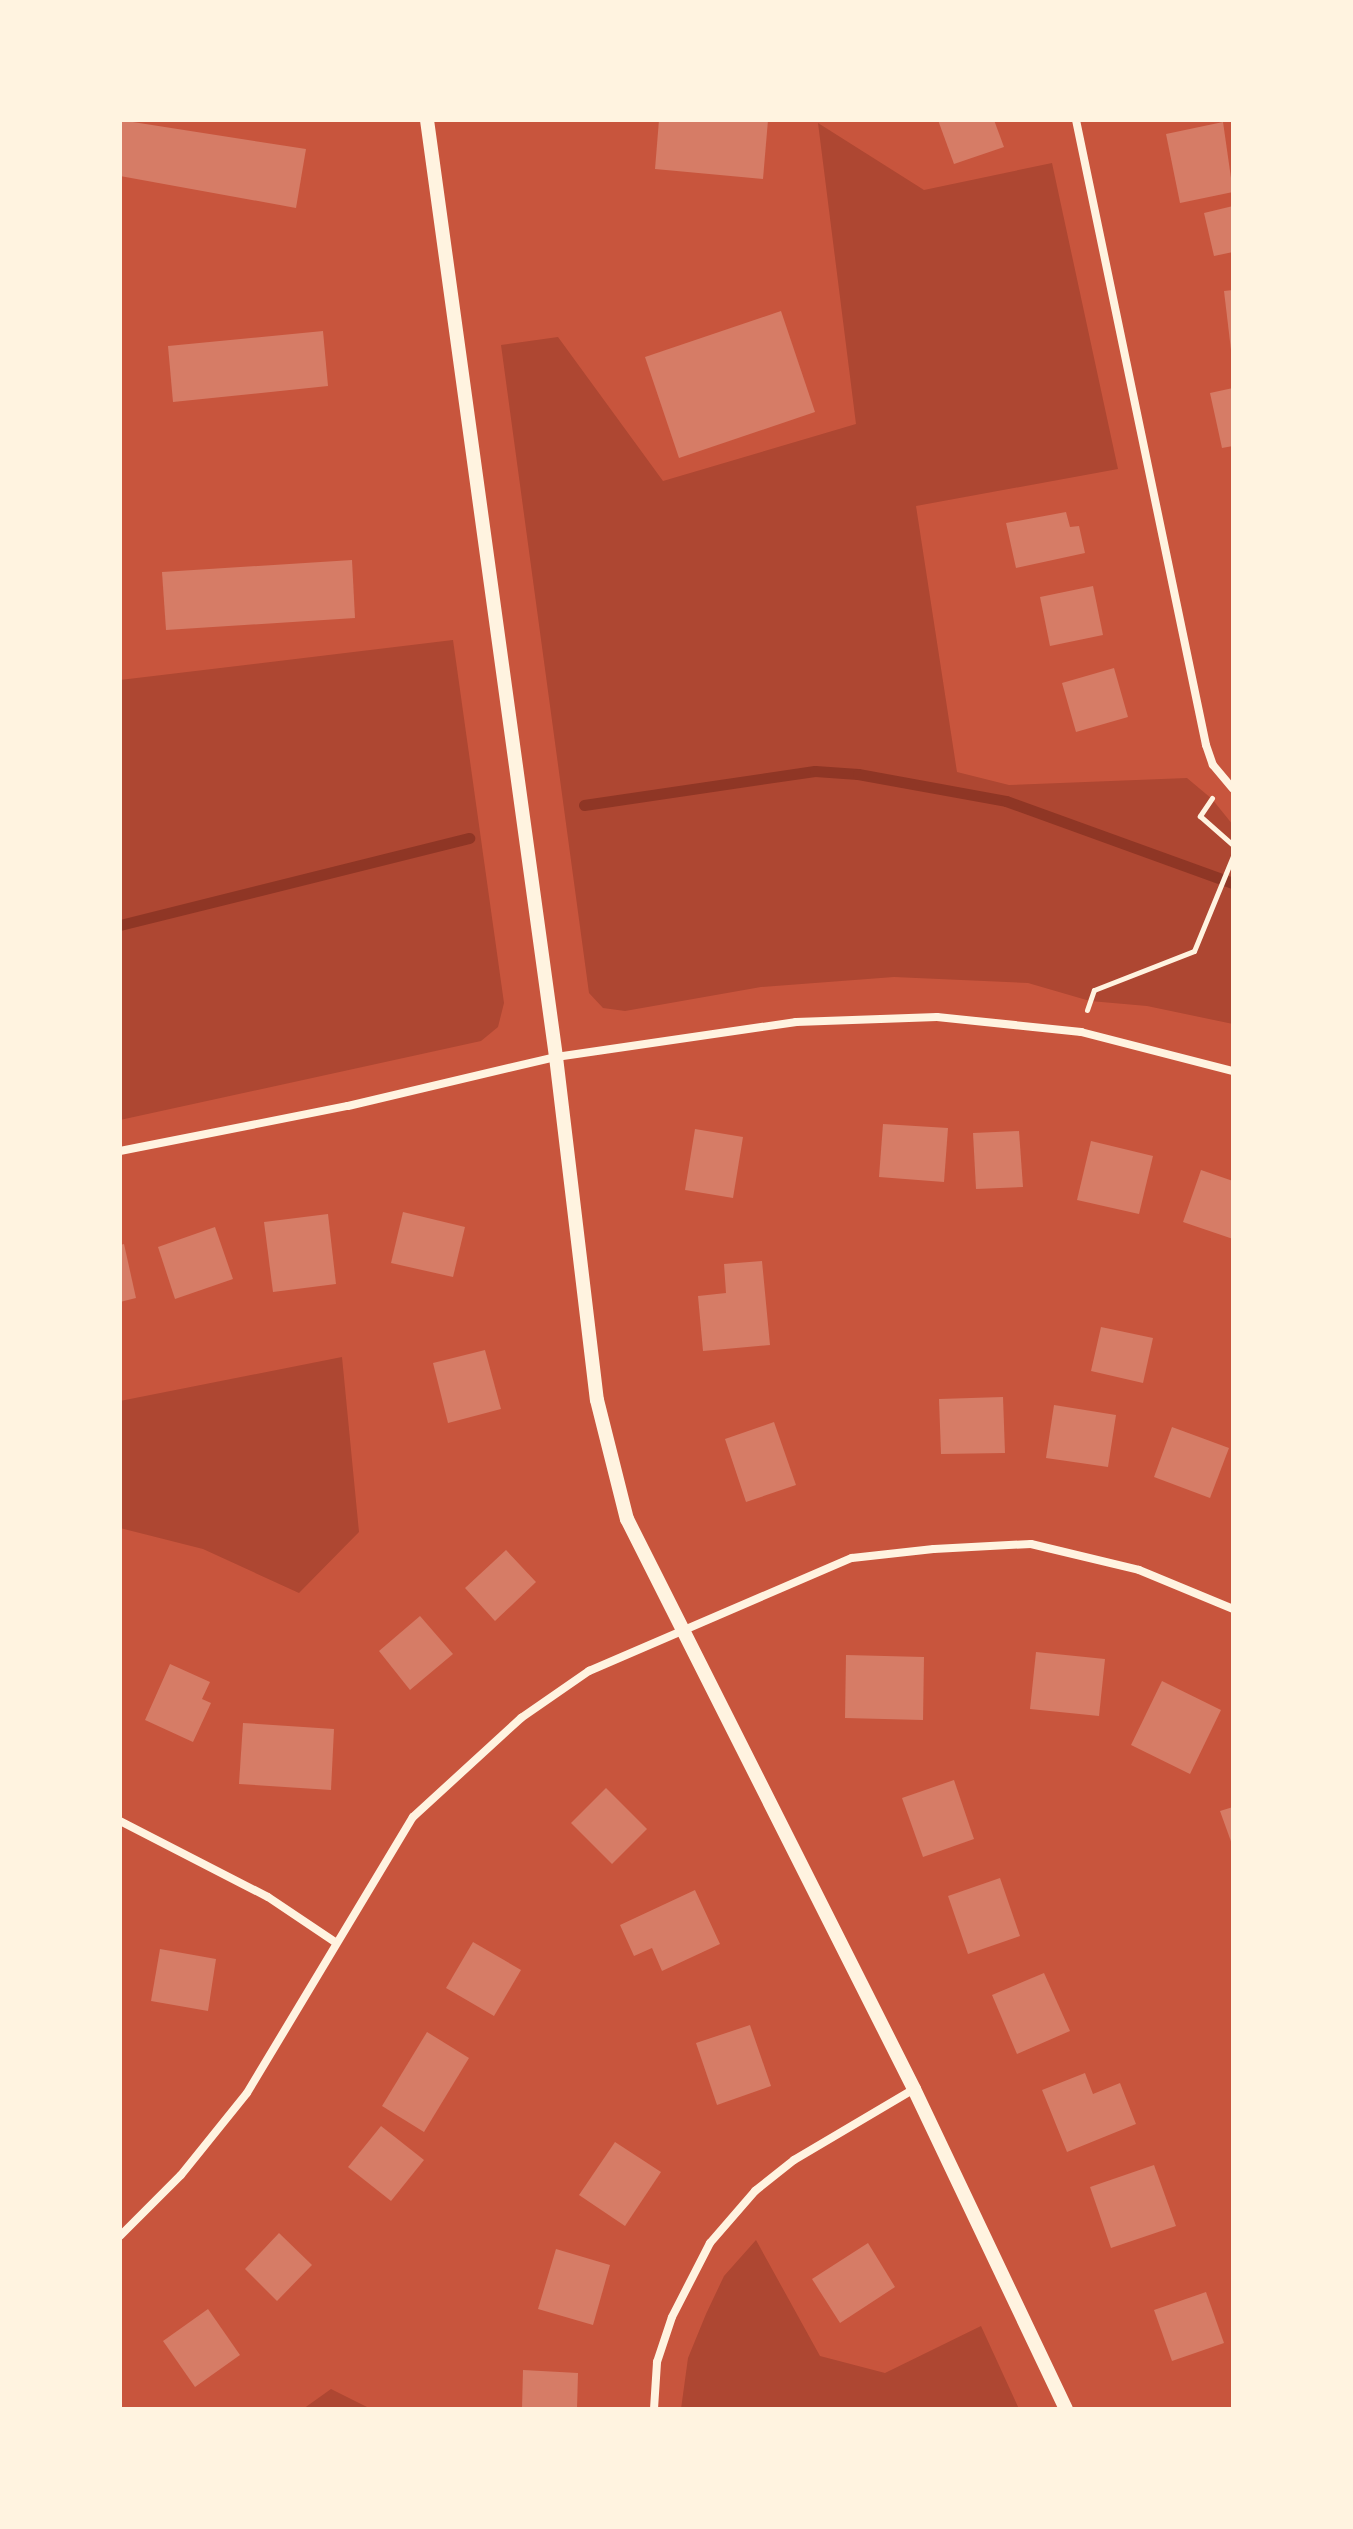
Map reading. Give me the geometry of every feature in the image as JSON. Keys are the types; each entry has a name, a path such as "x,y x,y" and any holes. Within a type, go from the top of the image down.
{"street":[{"path":"427,120 556,1057 597,1400 627,1519 914,2089 1066,2409"},
{"path":"1076,120 1206,745 1229,786"},
{"path":"120,1151 348,1106 556,1057 796,1022 937,1017 1081,1032 1233,1071"},
{"path":"120,2236 181,2175 247,2093 335,1942 413,1817 521,1718 589,1671 682,1628 852,1558 1031,1544 1139,1570 1233,1609"},
{"path":"120,1821 268,1897 335,1942"},
{"path":"654,2409 657,2362 672,2317 710,2243 755,2191 794,2160 914,2089"}],"path":[{"path":"1229,786 1200,816 1233,845"},
{"path":"1081,1032 1094,990 1194,951 1233,856"}],"shaded area":[{"path":"818,123 924,190 1052,163 1118,469 916,506 957,772 1009,785 1187,778 1212,799 1233,825 1233,1024 1147,1006 1090,1001 1028,983 894,977 761,987 625,1011 603,1008 589,993 501,345 558,337 663,481 856,424"},
{"path":"453,640 504,1003 498,1027 481,1041 120,1120 120,680"},
{"path":"342,1357 359,1532 299,1593 203,1549 120,1528 120,1401"},
{"path":"756,2240 820,2356 885,2373 981,2326 1019,2409 681,2409 688,2358 706,2314 724,2276"},
{"path":"331,2389 371,2409 303,2409"}],"building":[{"path":"120,120 306,149 296,208 120,176"},
{"path":"659,120 768,120 763,179 655,169"},
{"path":"938,120 994,120 1004,147 954,164"},
{"path":"1223,122 1233,192 1180,203 1166,134"},
{"path":"1233,206 1233,252 1214,256 1204,213"},
{"path":"1233,290 1233,350 1231,350 1224,291"},
{"path":"781,311 815,412 679,458 645,357"},
{"path":"323,331 328,386 173,402 168,346"},
{"path":"1233,388 1233,446 1222,448 1210,393"},
{"path":"1066,512 1070,527 1079,526 1085,553 1016,568 1006,523"},
{"path":"352,560 355,618 166,630 162,572"},
{"path":"1093,586 1103,635 1050,646 1040,597"},
{"path":"1114,668 1128,717 1076,732 1062,683"},
{"path":"883,1124 948,1128 944,1182 879,1177"},
{"path":"695,1129 743,1137 733,1198 685,1190"},
{"path":"1019,1131 1023,1187 976,1189 973,1133"},
{"path":"1091,1141 1153,1156 1139,1214 1077,1200"},
{"path":"1201,1170 1233,1181 1233,1239 1183,1222"},
{"path":"403,1212 465,1227 453,1277 391,1263"},
{"path":"328,1214 336,1284 273,1292 264,1222"},
{"path":"215,1227 233,1279 175,1299 158,1247"},
{"path":"124,1244 136,1298 120,1302 120,1245"},
{"path":"762,1261 770,1345 703,1351 698,1296 726,1293 724,1264"},
{"path":"1101,1327 1153,1338 1143,1383 1091,1371"},
{"path":"485,1350 501,1409 448,1423 433,1363"},
{"path":"1003,1397 1005,1453 941,1454 939,1399"},
{"path":"1054,1405 1116,1415 1108,1467 1046,1458"},
{"path":"774,1422 796,1485 746,1502 725,1439"},
{"path":"1172,1427 1229,1448 1210,1498 1154,1477"},
{"path":"506,1550 536,1582 495,1621 465,1588"},
{"path":"420,1616 453,1654 410,1690 379,1651"},
{"path":"1036,1652 1105,1659 1099,1716 1030,1709"},
{"path":"846,1655 924,1657 923,1720 845,1718"},
{"path":"170,1664 210,1682 202,1699 211,1703 193,1742 145,1720"},
{"path":"1162,1681 1221,1710 1190,1774 1131,1745"},
{"path":"243,1723 334,1729 331,1790 239,1784"},
{"path":"954,1780 974,1839 923,1857 902,1798"},
{"path":"606,1788 647,1829 612,1864 571,1823"},
{"path":"1233,1807 1233,1847 1220,1811"},
{"path":"1000,1878 1020,1936 968,1954 948,1896"},
{"path":"695,1890 720,1944 662,1971 652,1948 634,1956 620,1925"},
{"path":"473,1942 521,1970 494,2016 446,1988"},
{"path":"160,1949 216,1959 208,2011 151,2001"},
{"path":"1044,1973 1070,2031 1017,2054 992,1995"},
{"path":"750,2025 771,2086 717,2105 696,2043"},
{"path":"427,2032 469,2058 424,2132 382,2106"},
{"path":"1085,2073 1093,2094 1120,2083 1136,2124 1067,2152 1042,2090"},
{"path":"381,2126 424,2160 391,2201 348,2167"},
{"path":"615,2142 661,2172 625,2226 579,2195"},
{"path":"1154,2165 1176,2226 1111,2248 1090,2187"},
{"path":"279,2233 312,2265 277,2301 245,2269"},
{"path":"868,2243 895,2287 840,2323 812,2279"},
{"path":"556,2249 610,2265 593,2325 538,2309"},
{"path":"1206,2292 1224,2343 1172,2361 1154,2310"},
{"path":"208,2309 240,2355 195,2387 163,2341"},
{"path":"523,2370 578,2373 577,2409 522,2409"}],"waterway":[{"path":"584,805 815,771 858,774 1006,801 1233,883"},
{"path":"120,925 469,838"}]}
